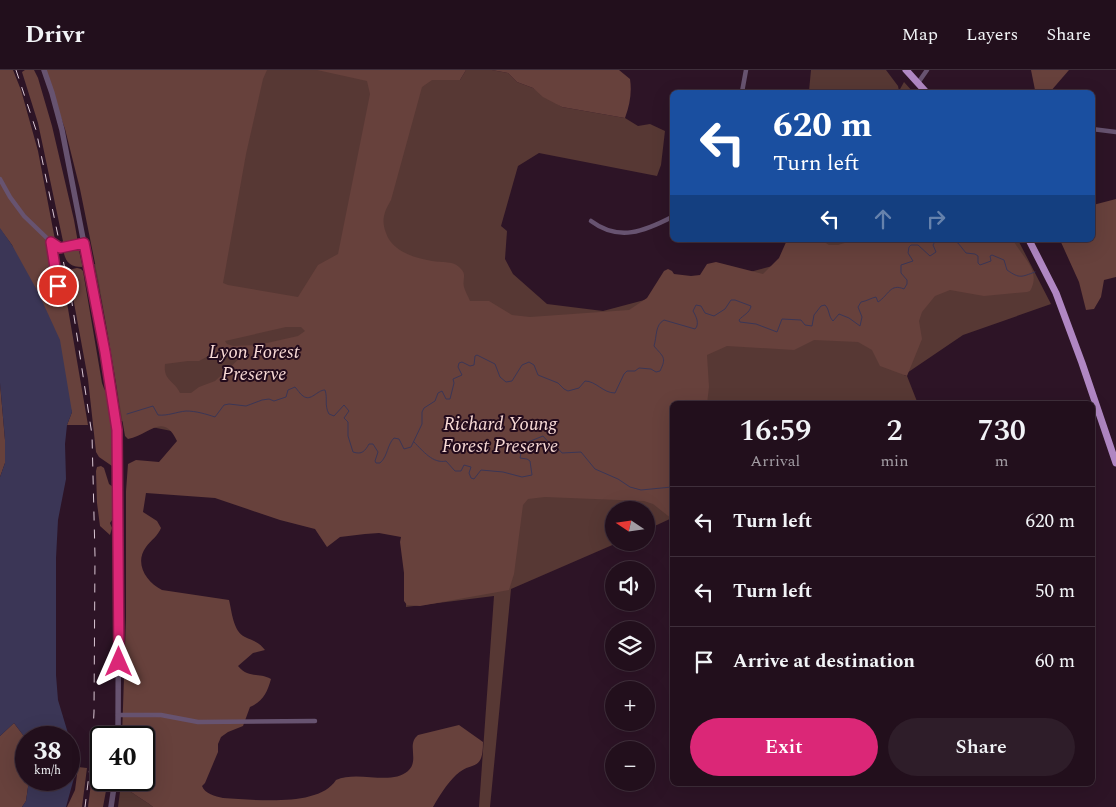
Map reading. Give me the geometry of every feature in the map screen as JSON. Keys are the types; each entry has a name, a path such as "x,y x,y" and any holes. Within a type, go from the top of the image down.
{"main road":[{"path":"906,70 924,90"},
{"path":"1030,242 1056,293 1095,401"},
{"path":"1095,401 1116,463"}],"street":[{"path":"44,70 62,130 113,398 118,440 118,726"},
{"path":"742,90 746,70"},
{"path":"918,82 927,70"},
{"path":"1095,129 1116,132"},
{"path":"0,179 24,216 51,242 60,248 84,243"},
{"path":"591,221 600,228 623,233 634,233 645,230 670,217"},
{"path":"51,242 60,303"},
{"path":"118,715 161,715 198,722 315,721"},
{"path":"111,807 113,791"}],"green space":[{"path":"0,70 13,70 21,90 38,151 88,425 67,425 72,412 12,245 0,229"},
{"path":"34,70 38,78 52,126 74,220 77,243 64,246 38,123 22,72"},
{"path":"44,70 267,70 263,79 246,154 223,283 228,285 298,297 318,265 338,254 370,94 367,81 317,70 466,70 460,80 432,80 422,87 391,200 384,216 384,228 393,245 404,253 425,260 451,263 458,266 464,273 464,287 470,301 489,301 512,315 530,317 629,310 647,298 664,271 668,269 674,274 700,275 707,264 716,262 763,274 779,258 786,242 824,242 829,245 838,245 848,242 1014,242 1029,264 1034,277 1030,291 1027,292 984,296 950,290 935,296 922,312 919,321 922,339 907,376 880,366 872,350 858,342 814,340 794,350 727,346 707,355 709,387 707,401 670,401 670,517 655,506 655,501 545,497 528,499 523,505 514,574 509,590 420,606 407,605 404,601 401,537 379,533 340,537 327,547 315,529 280,520 215,498 146,493 143,512 157,521 161,528 146,547 141,559 147,577 156,587 162,590 229,600 238,630 265,650 253,653 238,666 246,673 271,679 264,696 250,707 243,726 221,737 218,744 218,752 202,786 203,789 208,793 223,798 286,800 316,794 328,789 336,780 345,777 384,778 401,775 411,767 413,762 413,743 418,735 459,725 483,742 481,758 479,762 456,775 446,786 433,807 153,807 129,791 155,791 155,726 122,726 128,464 136,460 159,462 177,441 172,432 166,427 161,426 155,427 136,437 128,439 125,436 99,283 80,189 65,129","holes":["286,327 301,327 305,331 298,336 258,345 233,346 225,341","241,352 240,358 215,381 199,387 191,393 180,393 167,377 165,370 165,364 199,361 212,354"]},
{"path":"256,70 371,70 460,80 466,70 492,70 508,73 517,82 533,88 562,107 625,118 638,126 650,124 665,131 661,165 657,176 539,153 518,166 501,226 507,231 505,259 513,274 547,304 603,311 810,256 818,242 1019,242 1051,304 963,335 904,375 907,376 917,401 670,401 670,519 655,526 655,501 605,501 605,548 511,589 490,807 479,807 494,596 406,607 406,534 212,439 121,421 113,358 94,264 219,285"},
{"path":"492,70 619,70 630,79 630,98 625,118 562,107 543,97 533,88 517,82 508,73"},
{"path":"811,70 886,70 899,90 809,90"},
{"path":"1031,70 1069,70 1052,90 1035,90"},
{"path":"904,82 911,90 900,90"},
{"path":"1116,199 1116,277 1104,280 1101,297 1094,309 1086,310 1079,282 1061,242 1095,242 1095,204"},
{"path":"78,246 82,267 74,266 68,262 63,249"},
{"path":"77,268 83,271 102,383 112,408 114,434 112,466 99,457 96,452 88,379 68,270"},
{"path":"0,383 5,463 0,477"},
{"path":"101,466 104,468 109,484 113,487 115,496 115,511 110,523 112,528 110,535 100,526 97,503 96,471 97,467"},
{"path":"14,723 16,726 15,791 27,791 26,801 22,807 0,807 0,736"},
{"path":"80,767 87,768 82,807 67,807 75,791 80,791"},
{"path":"90,791 106,791 103,807 88,807"},
{"path":"120,791 129,791 153,807 118,807"}],"shaded area":[{"path":"0,228 12,245 38,292 60,340 72,412 67,425 65,444 66,479 58,520 56,558 56,675 58,700 66,726 16,726 14,723 0,736 0,477 5,463 5,440 0,383"},
{"path":"27,791 70,791 66,807 22,807 26,801"}],"waterway":[{"path":"127,414 153,406 158,415 186,411 215,417 224,405 246,406 262,400 269,399 274,401 286,397 288,390 295,387 302,395 309,398 325,390 329,414 334,416 344,405 349,411 344,418 348,422 348,436 353,452 361,453 369,444 373,444 378,452 375,461 380,463 394,438 399,439 404,449 411,447 422,424 424,408 435,401 438,393 442,391 446,399 450,399 454,383 453,379 462,375 458,367 459,363 462,362 470,366 474,365 475,356 477,355 495,364 500,377 506,382 512,381 522,365 529,362 534,365 538,375 558,383 568,391 579,388 585,381 615,393 627,371 635,371 639,368 651,369 656,372 660,371 664,360 654,346 659,325 664,320 695,329 697,322 693,311 696,305 701,306 705,313 714,316 725,309 731,300 735,300 751,306 748,312 739,320 740,322 756,324 777,332 782,319 801,320 805,325 812,326 814,315 821,306 825,305 833,321 839,314 860,326 862,317 858,307 861,302 876,297 878,302 893,289 904,289 907,280 901,273 901,265 913,261 908,253 909,247 911,245 918,245 930,256 936,252 933,245 935,242"},
{"path":"955,242 966,253 978,256 978,263 980,265 991,261 990,256 992,255 1004,260 1007,270 1015,275 1023,276 1035,272"},
{"path":"414,442 428,456 437,461 446,461 455,471 461,471 464,465 471,467 469,473 471,478 474,479 481,470 503,472 522,477 532,475 530,461 520,458 523,444 543,436 562,453 581,452 595,469 618,479 630,487 641,490 670,487"}],"railway":[{"path":"16,70 36,130 72,303 92,435 95,556 94,712 92,750 85,807"}],"route":[{"path":"58,286 51,242 60,248 84,243 105,352 117,430 119,662"}],"park label":[{"name":"Lyon Forest Preserve","path":"254,363"},
{"name":"Richard Young Forest Preserve","path":"500,435"}]}
